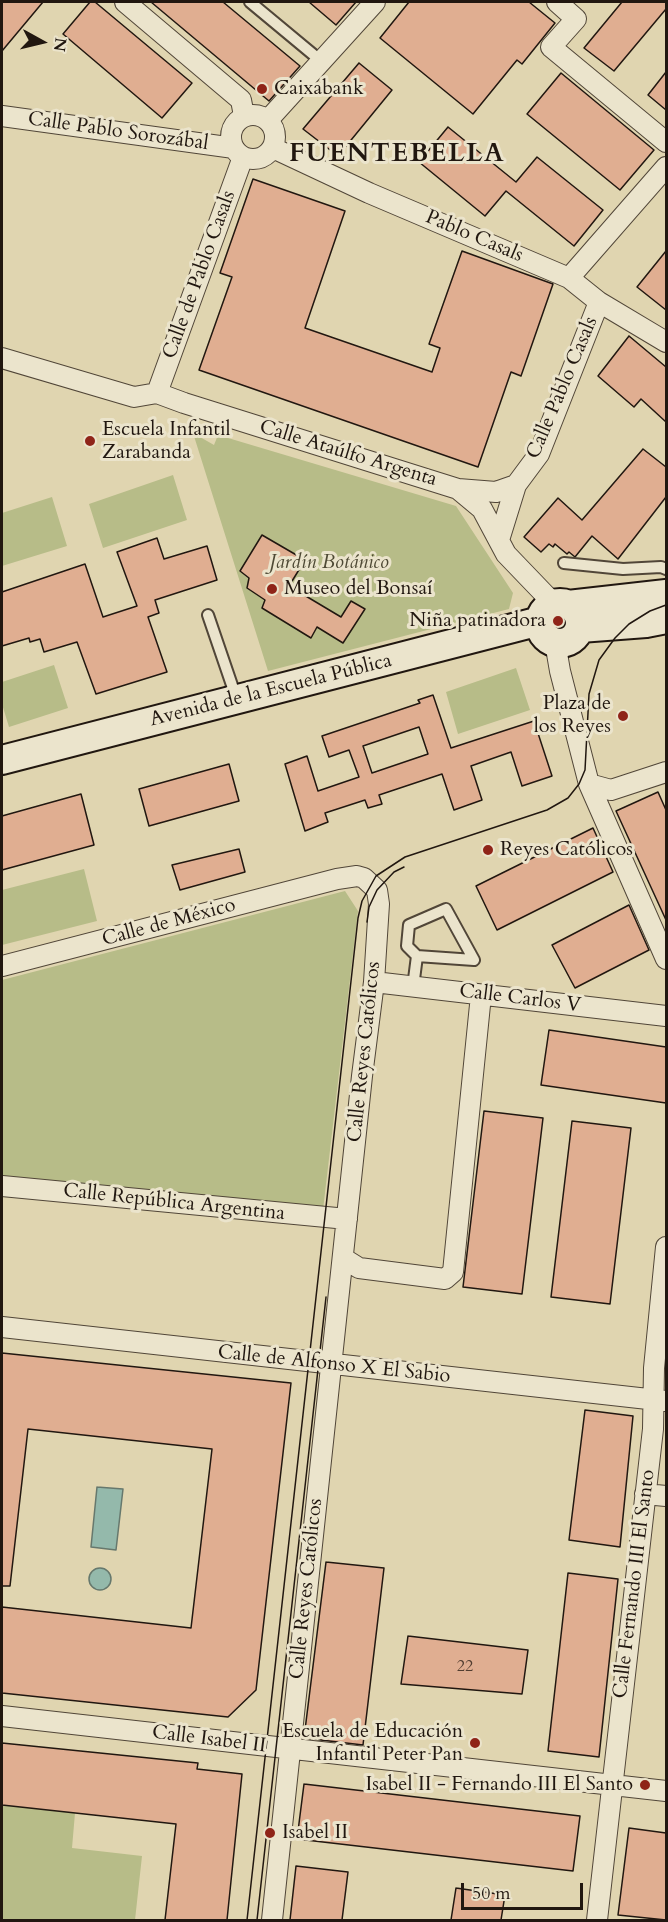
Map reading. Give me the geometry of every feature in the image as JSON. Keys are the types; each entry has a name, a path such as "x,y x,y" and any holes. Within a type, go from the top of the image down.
{"street":[{"path":"125,2 241,100 244,116"},
{"path":"268,120 375,2"},
{"path":"557,2 576,19 551,47 666,142"},
{"path":"256,115 268,120 275,133 273,148 268,154 251,159 238,152 231,139 232,130 237,122 244,116 256,115"},
{"name":"Calle Pablo Sorozábal","path":"2,116 238,152"},
{"name":"Pablo Casals","path":"273,148 369,193 569,278 599,302 666,342"},
{"name":"Calle de Pablo Casals","path":"157,393 238,152"},
{"path":"569,278 666,167"},
{"name":"Calle Pablo Casals","path":"499,540 516,485 539,454 599,302"},
{"name":"Calle Ataúlfo Argenta","path":"2,358 135,397 157,393 458,489 482,508 499,540"},
{"path":"458,489 496,492 516,485"},
{"path":"499,540 506,554 560,620 560,671 589,784 666,959"},
{"name":"Avenida de la Escuela Pública","path":"2,760 237,699 666,594"},
{"name":"Avenida de la Escuela Pública","path":"560,620 646,622 666,619"},
{"path":"589,784 611,790 666,772"},
{"name":"Calle Reyes Católicos","path":"272,1920 374,982 379,904 377,890 364,878 357,876 337,879"},
{"name":"Calle de México","path":"2,966 337,879"},
{"name":"Calle Carlos V","path":"374,982 666,1016"},
{"path":"343,1258 359,1269 445,1279 453,1272 481,995"},
{"name":"Calle República Argentina","path":"2,1186 347,1219"},
{"name":"Calle Fernando III El Santo","path":"597,1920 645,1494 653,1429 660,1400 654,1368 666,1247"},
{"name":"Calle de Alfonso X El Sabio","path":"2,1328 660,1400"},
{"path":"645,1494 666,1496"},
{"name":"Calle Isabel II","path":"2,1716 666,1791"}],"lane":[{"path":"249,2 321,61"},
{"path":"564,563 623,569 661,567 666,569"},
{"path":"208,615 237,699"},
{"path":"446,909 474,960 417,956 407,946 409,925 446,909"},
{"path":"413,987 417,956"}],"green space":[{"name":"Jardín Botánico","path":"193,433 214,445 218,435 456,506 513,593 509,609 268,671"},
{"path":"173,475 187,520 103,548 89,504"},
{"path":"52,497 67,546 2,566 2,513"},
{"path":"54,665 68,708 9,727 2,704 2,682"},
{"path":"516,668 530,710 458,734 446,692"},
{"path":"84,869 97,921 2,945 2,890"},
{"path":"345,891 358,911 323,1210 2,1184 2,980"},
{"path":"2,1805 75,1813 72,1848 142,1856 135,1920 2,1920"}],"shaded area":[{"path":"97,1487 123,1489 116,1550 91,1547"},
{"path":"100,1568 108,1571 111,1579 108,1587 100,1590 92,1587 89,1579 92,1571"}],"building":[{"path":"2,2 43,2 2,51"},
{"path":"90,2 95,2 192,83 162,118 63,34"},
{"path":"151,2 223,2 300,66 269,101"},
{"path":"309,2 356,2 336,25"},
{"path":"409,2 529,2 555,23 522,64 517,60 473,114 380,38"},
{"path":"622,2 666,2 666,9 614,71 584,48"},
{"path":"359,63 392,90 338,156 303,129"},
{"path":"666,72 666,110 648,95"},
{"path":"561,73 654,150 620,190 527,114"},
{"path":"448,127 516,182 537,157 603,210 574,246 506,191 485,216 419,162"},
{"path":"253,179 345,211 305,328 432,372 440,348 429,344 462,251 553,284 521,376 511,372 478,467 199,370 232,277 220,273"},
{"path":"666,251 666,310 637,287"},
{"path":"629,336 666,367 666,422 641,399 634,407 598,376"},
{"path":"643,449 666,467 666,497 618,559 592,536 575,557 569,552 567,554 555,544 553,547 549,544 541,552 524,537 558,498 582,520"},
{"name":"Museo del Bonsaí","path":"262,535 305,560 289,586 341,617 351,601 365,609 343,643 317,627 311,638 262,608 265,600 247,588 249,578 240,571"},
{"path":"157,538 164,559 207,546 217,580 155,600 159,613 148,617 167,672 96,694 77,642 44,652 40,639 30,642 29,638 2,646 2,592 85,564 103,617 137,606 117,552"},
{"path":"433,695 451,748 534,721 552,776 522,786 511,752 471,766 482,800 454,810 442,774 379,795 382,804 368,808 365,800 325,813 328,822 305,831 285,764 307,756 318,791 359,777 349,750 329,757 322,736 420,703 418,700","holes":["419,727 428,754 372,773 363,746"]},
{"path":"229,764 239,801 149,826 139,789"},
{"path":"658,792 666,810 666,920 616,811"},
{"path":"81,794 94,845 2,870 2,816"},
{"path":"593,828 613,872 497,930 476,886"},
{"path":"239,849 245,872 180,890 172,865"},
{"path":"629,905 649,950 575,988 552,945"},
{"path":"549,1030 666,1047 666,1103 541,1085"},
{"path":"484,1111 543,1118 522,1294 463,1287"},
{"path":"572,1121 631,1128 610,1304 551,1297"},
{"path":"2,1353 291,1383 256,1690 228,1717 2,1693 2,1607 191,1628 212,1449 28,1429 10,1586 2,1586"},
{"path":"585,1410 633,1416 620,1547 569,1540"},
{"path":"326,1562 384,1568 363,1745 304,1738"},
{"path":"568,1573 618,1579 599,1757 548,1751"},
{"path":"408,1636 528,1650 522,1694 401,1684"},
{"path":"2,1743 198,1763 197,1769 242,1774 227,1920 165,1920 176,1824 2,1805"},
{"path":"304,1784 580,1816 573,1871 297,1839"},
{"path":"629,1828 666,1833 666,1920 618,1915"},
{"path":"296,1866 348,1872 342,1920 290,1920"},
{"path":"456,1888 505,1895 501,1920 451,1920"}],"tram line":[{"path":"247,1920 358,918 362,901 376,876 405,857 547,810 568,798 579,784 585,770 589,694 599,660 629,624 650,611 666,605"},
{"path":"367,922 369,907 377,890 394,872 404,867"},
{"path":"257,1920 326,1297"}],"place":[{"name":"Caixabank","path":"262,89"},
{"name":"Escuela Infantil Zarabanda","path":"90,441"},
{"name":"Museo del Bonsaí","path":"272,589"},
{"name":"Niña patinadora","path":"558,621"},
{"name":"Plaza de los Reyes","path":"623,716"},
{"name":"Reyes Católicos","path":"488,850"},
{"name":"Escuela de Educación Infantil Peter Pan","path":"475,1743"},
{"name":"Isabel II - Fernando III El Santo","path":"645,1785"},
{"name":"Isabel II","path":"270,1833"}],"district":[{"name":"FUENTEBELLA","path":"397,155"}]}
